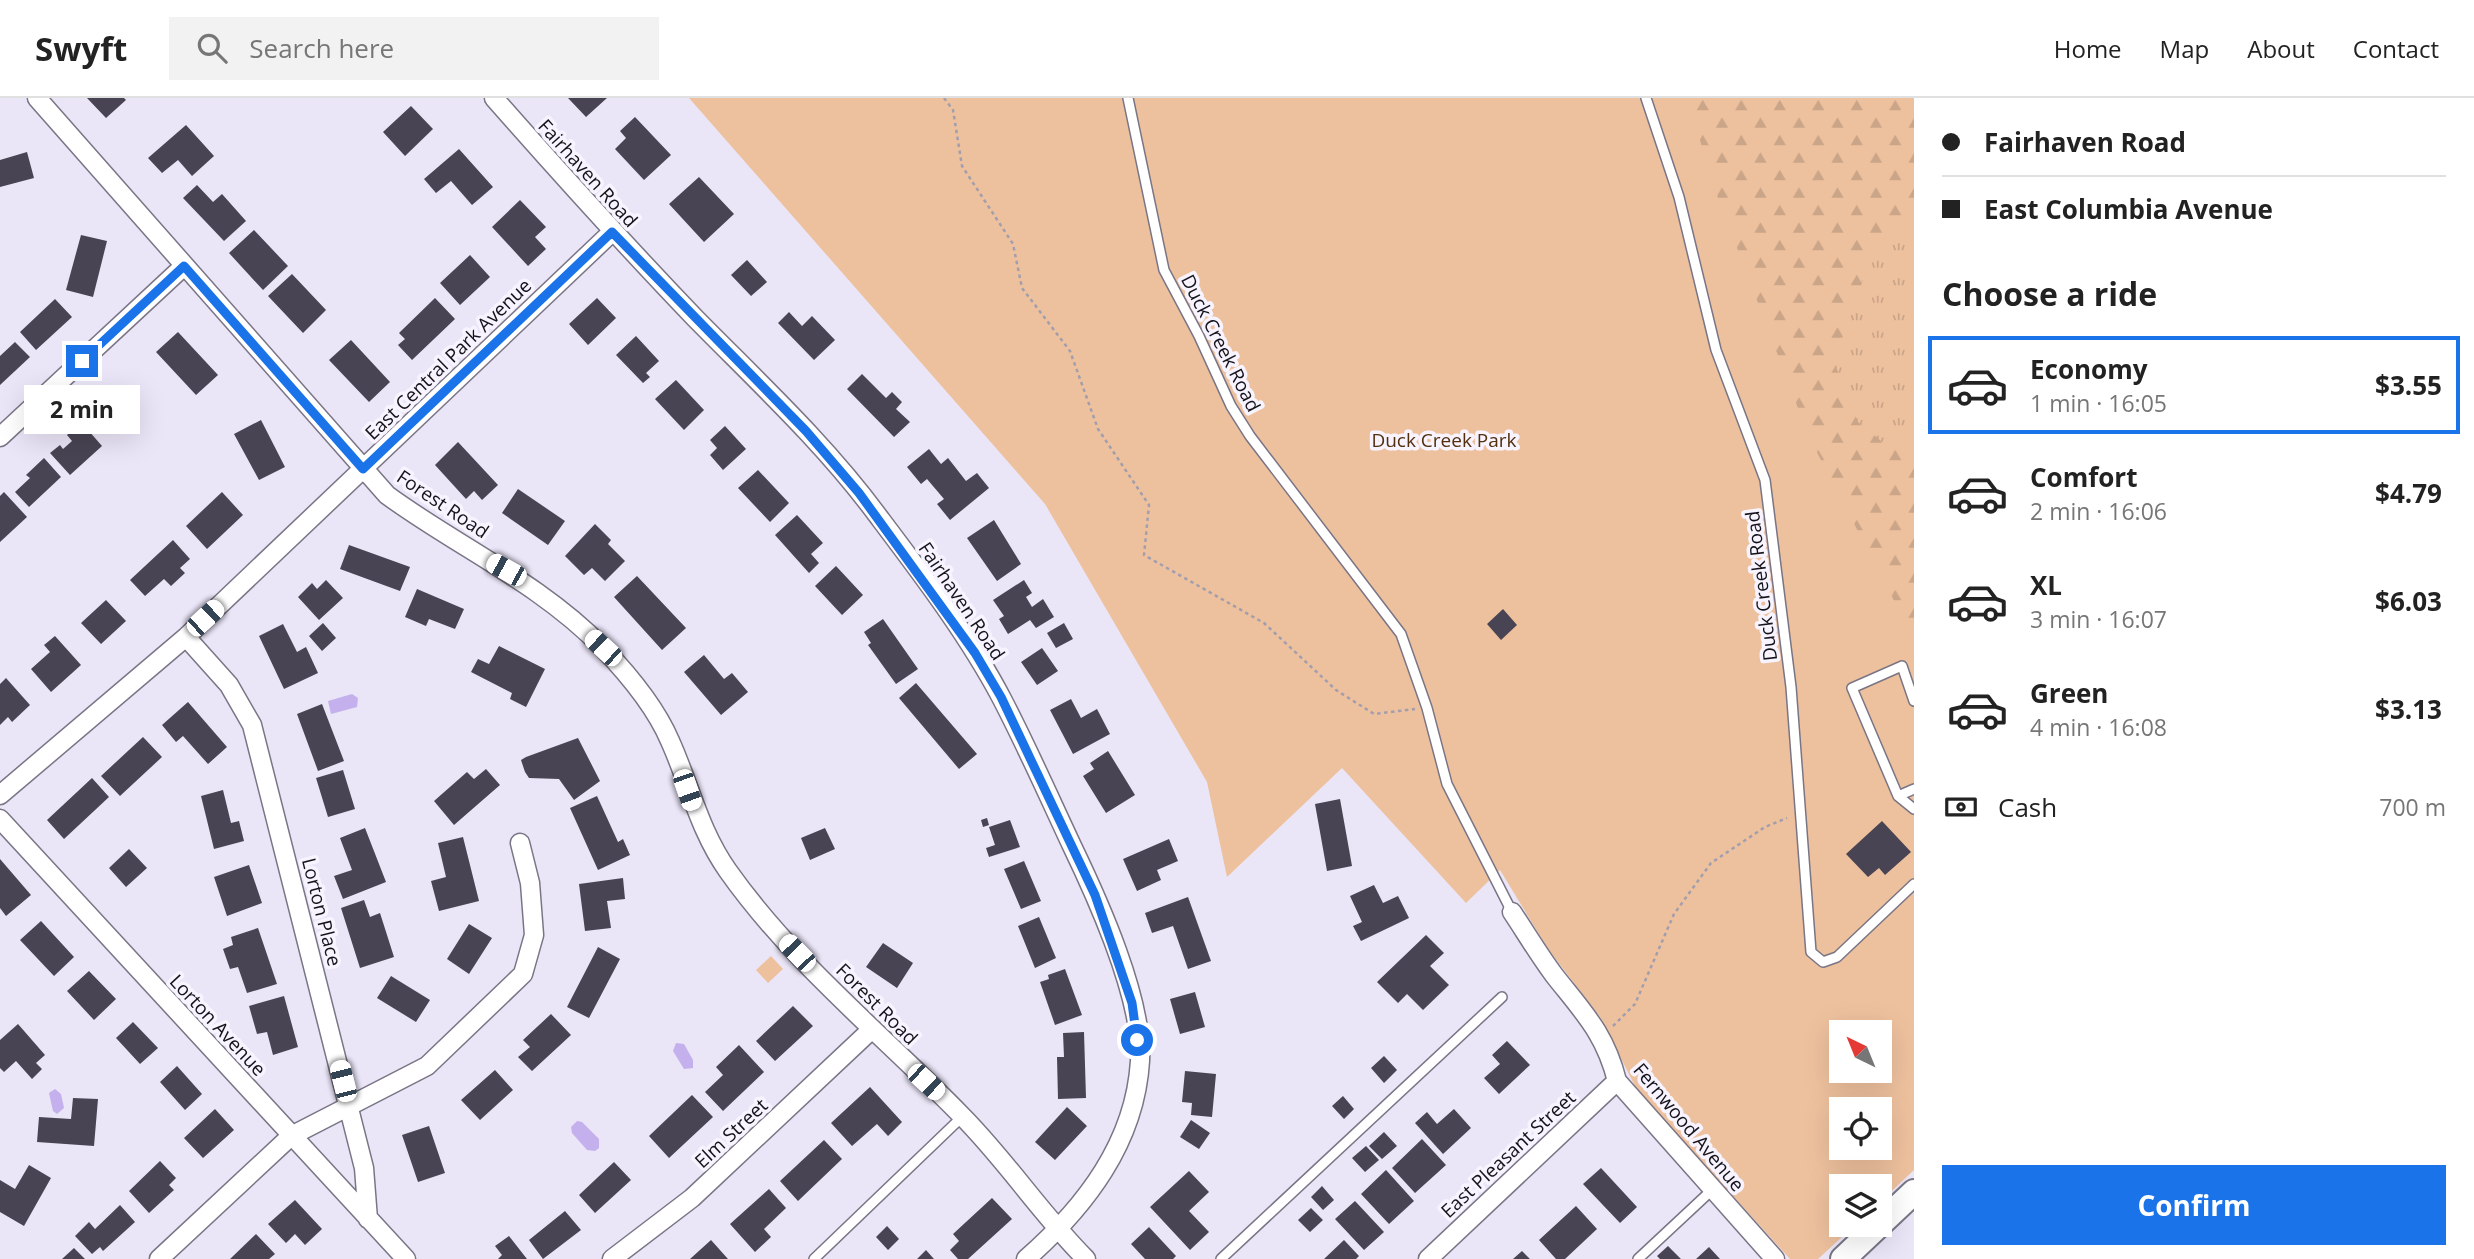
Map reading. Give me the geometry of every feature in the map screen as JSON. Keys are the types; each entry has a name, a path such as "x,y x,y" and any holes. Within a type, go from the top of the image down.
{"main road":[{"path":"1892,1213 1914,1192"},
{"path":"1843,1259 1866,1237"}],"street":[{"name":"Forest Road","path":"37,98 387,495 550,601 603,648 631,681 670,739 694,808 727,870 779,933 871,1030 963,1116 1058,1231 1086,1259"},
{"name":"Fairhaven Road","path":"494,98 612,232 806,431 877,514 975,653 1001,697 1095,895 1132,1003 1140,1059 1135,1098 1107,1170 1058,1231 1026,1259"},
{"name":"East Central Park Avenue","path":"0,796 186,637 612,232"},
{"path":"0,437 184,266"},
{"name":"Lorton Place","path":"186,637 229,685 252,725 364,1168 368,1219"},
{"name":"Lorton Avenue","path":"0,819 406,1259"},
{"path":"159,1259 291,1136 427,1066 523,974 534,935 530,883 520,843"},
{"name":"Fernwood Avenue","path":"1512,912 1554,975 1592,1020 1617,1081 1775,1259"},
{"name":"Elm Street","path":"612,1259 692,1198 871,1030"},
{"name":"East Pleasant Street","path":"1427,1259 1617,1081"}],"lane":[{"name":"Duck Creek Road","path":"1128,98 1164,270 1199,336 1231,406 1250,436 1401,634 1427,708 1447,784 1512,912"},
{"name":"Duck Creek Road","path":"1646,98 1679,197 1716,350 1765,480 1791,687 1811,952 1823,962 1837,957 1914,884"},
{"path":"1914,701 1902,666 1852,688 1898,796 1914,809"},
{"path":"1898,796 1914,789"},
{"path":"1221,1259 1502,997"},
{"path":"814,1259 963,1116"},
{"path":"1638,1259 1713,1189"}],"path":[{"path":"944,98 953,110 962,166 1013,244 1022,288 1070,351 1098,429 1149,505 1144,555 1264,622 1336,690 1374,714 1427,708"},
{"path":"1601,1039 1635,1004 1674,914 1712,863 1765,827 1800,813"}],"green space":[{"name":"Duck Creek Park","path":"689,98 1688,98 1712,182 1809,437 1914,639 1914,1170 1892,1191 1892,1174 1829,1174 1829,1237 1842,1237 1818,1259 1790,1259 1637,1090 1600,1017 1548,949 1500,870 1466,903 1342,768 1227,877 1207,782 1045,504"},
{"path":"1662,98 1914,98 1914,219 1870,258 1834,362 1858,422 1886,445 1914,449 1914,663 1873,641"},
{"path":"1914,98 1914,639 1809,437"},
{"path":"771,956 783,969 768,983 756,970"}],"shaded area":[{"path":"352,694 358,698 357,707 331,714 328,701"},
{"path":"676,1043 684,1044 693,1060 693,1068 684,1069 673,1051"},
{"path":"55,1089 61,1094 64,1108 57,1114 53,1111 49,1093"},
{"path":"577,1121 582,1122 599,1139 599,1148 595,1151 587,1150 572,1133 571,1127"}],"building":[{"path":"87,98 124,98 126,100 106,118"},
{"path":"568,98 607,98 586,117"},
{"path":"411,106 433,129 405,156 383,132"},
{"path":"635,117 671,155 644,180 615,149 626,138 620,131"},
{"path":"186,125 214,156 192,176 178,160 162,173 148,158"},
{"path":"459,149 493,187 472,205 451,181 436,193 424,179"},
{"path":"27,152 34,178 0,187 0,160"},
{"path":"699,177 734,214 704,242 669,204"},
{"path":"197,185 213,202 222,194 246,221 224,241 183,198"},
{"path":"520,200 546,227 535,237 546,249 528,266 492,227"},
{"path":"254,230 288,266 263,290 229,253"},
{"path":"81,235 107,241 93,297 66,290"},
{"path":"470,255 490,277 460,305 440,283"},
{"path":"747,260 767,282 751,296 731,275"},
{"path":"292,274 326,310 303,333 268,296"},
{"path":"435,298 455,319 412,360 398,345 405,339 399,333"},
{"path":"597,298 616,318 588,345 569,324"},
{"path":"55,299 72,317 36,350 20,332"},
{"path":"789,312 802,326 812,316 835,340 814,360 778,323"},
{"path":"178,332 218,375 196,395 156,352"},
{"path":"636,336 659,361 646,373 650,377 643,383 616,355"},
{"path":"351,340 390,382 369,402 329,360"},
{"path":"15,342 30,357 0,385 0,356"},
{"path":"862,374 886,398 892,392 902,402 896,409 910,422 894,437 847,389"},
{"path":"676,380 704,410 684,430 655,399"},
{"path":"118,386 135,404 103,434 86,416"},
{"path":"261,420 285,467 259,480 234,434"},
{"path":"81,422 102,446 70,475 50,453 60,445 63,449 72,441 67,435"},
{"path":"725,426 746,449 723,470 710,455 717,448 710,440"},
{"path":"458,442 498,485 482,500 474,491 466,499 435,465"},
{"path":"929,449 941,464 948,458 966,481 977,473 989,488 950,520 937,504 944,499 927,479 921,484 907,467"},
{"path":"44,458 61,477 29,507 15,492 30,478 26,475"},
{"path":"758,470 789,503 770,522 738,488"},
{"path":"518,489 565,521 548,545 502,513"},
{"path":"4,492 27,517 0,542 0,496"},
{"path":"222,492 243,515 207,549 186,526"},
{"path":"797,515 823,543 811,554 819,563 809,573 775,535"},
{"path":"994,520 1021,564 997,581 967,538"},
{"path":"595,524 611,540 608,544 625,561 605,581 592,568 584,575 565,556"},
{"path":"173,540 190,559 180,568 185,573 171,586 164,579 145,596 130,580"},
{"path":"349,545 410,567 400,591 340,569"},
{"path":"836,566 863,595 842,615 815,586"},
{"path":"637,576 686,628 662,650 614,597"},
{"path":"326,580 343,598 319,620 298,597 312,583 317,589"},
{"path":"1024,580 1032,593 1026,597 1032,607 1043,599 1054,617 1036,628 1030,620 1008,634 999,619 1004,616 993,600"},
{"path":"417,589 464,609 455,629 429,619 426,626 405,617"},
{"path":"106,600 126,621 101,644 81,623"},
{"path":"1503,609 1517,625 1501,640 1487,624"},
{"path":"883,619 918,669 896,684 868,645 871,643 864,632"},
{"path":"323,623 336,638 322,651 309,636"},
{"path":"1064,623 1073,639 1056,648 1047,633"},
{"path":"283,624 297,652 306,647 318,673 284,689 259,636"},
{"path":"55,636 81,665 51,692 31,669 50,652 44,645"},
{"path":"499,646 545,669 526,707 510,699 512,693 471,672 478,659 489,664"},
{"path":"1042,648 1058,671 1037,685 1021,662"},
{"path":"704,655 724,679 732,673 748,692 721,715 684,672"},
{"path":"6,678 30,705 12,722 8,717 0,725 0,684"},
{"path":"916,683 977,754 959,769 899,698"},
{"path":"1071,699 1081,718 1097,709 1110,734 1073,754 1050,710"},
{"path":"188,702 227,747 208,764 183,736 176,742 162,725"},
{"path":"322,704 344,761 318,771 297,714"},
{"path":"143,737 162,757 120,796 101,776"},
{"path":"578,738 600,781 574,800 559,779 529,778 521,760"},
{"path":"1108,751 1135,795 1106,813 1083,776 1094,769 1090,763"},
{"path":"486,769 500,785 454,825 434,801 467,772 474,779"},
{"path":"343,770 355,809 328,817 316,778"},
{"path":"92,778 109,797 64,839 47,820"},
{"path":"223,790 231,823 239,821 244,841 214,849 201,796"},
{"path":"597,796 618,842 623,839 630,855 598,870 570,808"},
{"path":"1340,799 1352,866 1327,871 1315,804"},
{"path":"987,818 989,825 983,827 981,820"},
{"path":"1010,820 1020,847 989,857 986,848 995,845 989,827"},
{"path":"1882,821 1911,852 1885,875 1879,868 1868,877 1846,854"},
{"path":"365,828 386,882 343,899 334,876 352,870 340,838"},
{"path":"825,828 835,849 810,860 801,838"},
{"path":"463,837 479,901 439,911 431,881 446,877 438,843"},
{"path":"1169,839 1178,861 1157,870 1161,880 1137,891 1123,859"},
{"path":"129,849 147,868 126,887 109,868"},
{"path":"0,859 31,895 6,916 0,908"},
{"path":"1024,861 1041,901 1021,909 1004,869"},
{"path":"249,865 262,903 227,916 214,877"},
{"path":"623,878 625,899 607,901 611,928 585,931 579,884"},
{"path":"1374,885 1383,903 1398,896 1409,918 1361,941 1353,926 1362,922 1350,896"},
{"path":"1188,897 1211,961 1188,969 1173,926 1152,933 1145,913"},
{"path":"364,900 370,917 380,913 394,957 360,968 341,908"},
{"path":"1039,917 1056,958 1035,968 1018,926"},
{"path":"41,921 74,957 54,976 20,940"},
{"path":"469,924 492,938 469,974 447,959"},
{"path":"258,928 277,984 247,993 238,967 230,969 223,949 233,945 231,937"},
{"path":"1426,935 1444,953 1430,966 1449,985 1423,1010 1407,994 1398,1003 1377,982"},
{"path":"883,943 913,963 897,988 866,967"},
{"path":"598,947 620,959 589,1018 567,1007"},
{"path":"1065,969 1082,1015 1055,1025 1040,982 1049,979 1048,975"},
{"path":"89,971 116,999 94,1020 67,991"},
{"path":"391,976 430,1000 416,1022 377,998"},
{"path":"1195,992 1205,1027 1180,1034 1170,999"},
{"path":"284,996 298,1047 273,1055 267,1032 257,1034 249,1006"},
{"path":"793,1006 813,1026 775,1061 756,1041"},
{"path":"551,1014 571,1035 532,1071 518,1057 530,1047 523,1040"},
{"path":"133,1022 158,1048 140,1064 116,1038"},
{"path":"18,1024 45,1055 36,1063 42,1069 32,1079 16,1061 4,1072 0,1068 0,1040"},
{"path":"1084,1032 1086,1098 1058,1099 1057,1057 1064,1057 1063,1033"},
{"path":"1507,1041 1530,1065 1499,1094 1484,1078 1500,1064 1492,1055"},
{"path":"739,1045 764,1072 723,1111 705,1092 723,1075 716,1067"},
{"path":"1384,1056 1397,1070 1384,1083 1371,1068"},
{"path":"177,1066 202,1094 185,1110 160,1082"},
{"path":"495,1070 513,1090 480,1120 461,1100"},
{"path":"1185,1071 1216,1074 1212,1117 1191,1115 1192,1103 1182,1102"},
{"path":"870,1087 902,1122 888,1136 877,1124 852,1146 831,1123"},
{"path":"692,1095 713,1117 669,1158 649,1136"},
{"path":"1343,1096 1354,1109 1344,1119 1332,1106"},
{"path":"73,1098 98,1099 94,1146 37,1142 39,1117 71,1119"},
{"path":"1067,1107 1087,1126 1055,1160 1035,1142"},
{"path":"215,1109 234,1130 203,1158 184,1138"},
{"path":"1454,1109 1471,1128 1443,1154 1415,1123 1427,1112 1437,1124"},
{"path":"1191,1120 1210,1133 1199,1149 1180,1137"},
{"path":"429,1126 445,1173 418,1182 402,1135"},
{"path":"1384,1132 1397,1146 1382,1159 1369,1146"},
{"path":"1422,1139 1446,1165 1415,1193 1392,1168"},
{"path":"824,1140 842,1159 798,1201 780,1181"},
{"path":"1366,1146 1379,1160 1365,1172 1352,1158"},
{"path":"160,1161 176,1178 169,1185 174,1190 149,1213 129,1191"},
{"path":"614,1162 631,1180 595,1213 579,1195"},
{"path":"29,1165 51,1178 24,1226 0,1212 0,1180 15,1189"},
{"path":"1601,1168 1637,1207 1620,1223 1583,1184"},
{"path":"1386,1170 1414,1201 1389,1224 1361,1194"},
{"path":"1189,1171 1209,1192 1189,1211 1209,1232 1190,1250 1150,1207"},
{"path":"1322,1186 1334,1200 1323,1210 1311,1197"},
{"path":"769,1189 786,1208 764,1229 771,1237 755,1252 730,1224"},
{"path":"992,1198 1012,1219 968,1259 958,1259 950,1250 959,1241 953,1234"},
{"path":"295,1200 322,1229 305,1245 295,1234 286,1243 268,1224"},
{"path":"1355,1201 1384,1232 1364,1250 1335,1219"},
{"path":"120,1205 135,1222 103,1251 100,1247 92,1254 75,1236 89,1222 95,1229"},
{"path":"1576,1206 1597,1229 1565,1259 1556,1259 1539,1240"},
{"path":"1311,1208 1323,1220 1310,1232 1298,1220"},
{"path":"565,1211 581,1230 543,1259 529,1240"},
{"path":"887,1226 899,1239 888,1250 876,1237"},
{"path":"1149,1227 1176,1256 1173,1259 1145,1259 1131,1244"},
{"path":"256,1234 275,1254 269,1259 230,1259"},
{"path":"509,1236 527,1259 498,1259 502,1255 495,1246"},
{"path":"711,1240 728,1259 690,1259"},
{"path":"1344,1240 1359,1256 1356,1259 1324,1259"},
{"path":"1668,1246 1681,1259 1660,1259 1657,1256"},
{"path":"1709,1247 1720,1259 1696,1259"},
{"path":"74,1248 85,1259 62,1259"},
{"path":"926,1250 934,1259 917,1259"},
{"path":"1522,1251 1530,1259 1513,1259"}],"route":[{"path":"82,361 184,266 363,469 612,232 806,431 877,514 975,653 1001,697 1095,895 1132,1003 1137,1040"}]}
